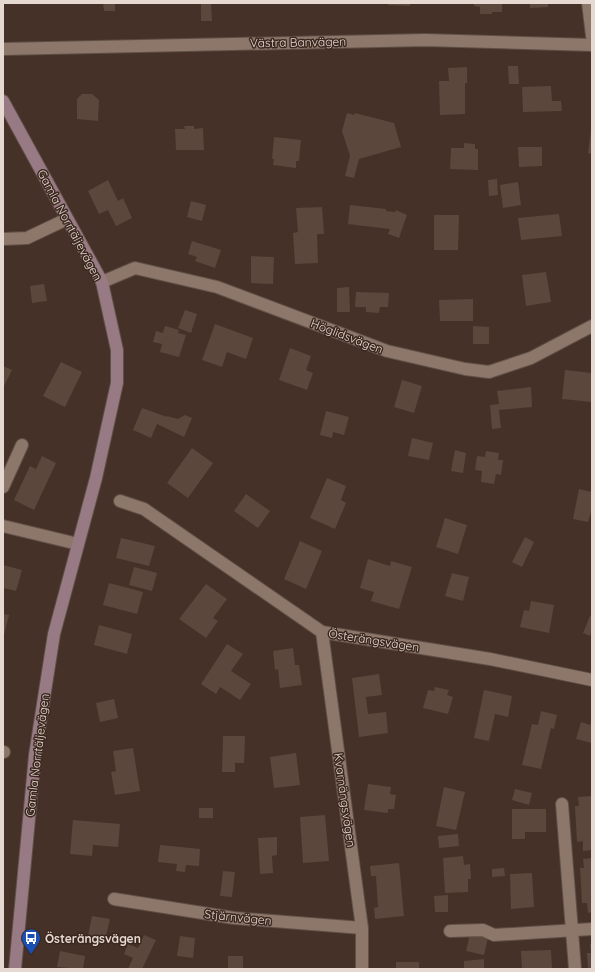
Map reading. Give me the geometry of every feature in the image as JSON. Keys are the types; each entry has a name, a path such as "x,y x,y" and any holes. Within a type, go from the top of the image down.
{"street":[{"path":"588,3 592,36"},
{"name":"Västra Banvägen","path":"3,50 425,40 592,45"},
{"name":"Gamla Norrtäljevägen","path":"3,101 102,282 117,350 117,382 96,478 54,634 36,747 15,969"},
{"path":"3,239 27,238 67,219"},
{"name":"Höglidsvägen","path":"102,282 135,268 217,287 386,351 464,369 488,372 531,358 592,326"},
{"path":"3,488 22,445"},
{"name":"Österängsvägen","path":"120,501 144,509 322,632 490,659 592,680"},
{"path":"3,526 78,544"},
{"name":"Kvarnängsvägen","path":"322,632 362,928 362,969"},
{"path":"562,804 574,969"},
{"name":"Stjärnvägen","path":"114,899 234,918 362,928"},
{"path":"450,931 483,930 494,935 592,929"}],"building":[{"path":"103,3 115,3 115,11 104,11"},
{"path":"201,3 211,3 212,21 201,21"},
{"path":"388,3 410,3 410,6 388,5"},
{"path":"474,3 502,3 502,12 480,14 480,7 474,6"},
{"path":"530,3 548,3 548,7 530,8"},
{"path":"508,66 518,66 519,84 509,84"},
{"path":"467,67 467,83 465,83 465,114 440,115 439,81 449,81 448,68"},
{"path":"551,86 552,101 561,101 562,111 523,112 522,87"},
{"path":"82,94 92,94 99,100 98,121 77,119 77,99"},
{"path":"347,113 354,115 355,113 394,123 401,147 359,159 354,178 345,176 350,156 342,131"},
{"path":"184,126 194,126 194,129 203,128 204,150 176,150 175,129 185,129"},
{"path":"592,131 592,154 588,153"},
{"path":"274,137 301,140 299,161 296,161 296,168 273,165 274,159 272,159"},
{"path":"464,143 475,144 475,149 478,149 478,170 450,169 451,148 464,148"},
{"path":"518,147 542,147 542,166 519,167"},
{"path":"497,179 498,195 489,196 488,180"},
{"path":"108,180 118,201 123,198 132,218 116,226 108,210 99,214 88,191"},
{"path":"518,182 521,205 503,208 500,185"},
{"path":"191,201 206,205 202,221 187,217"},
{"path":"350,205 386,209 386,211 395,212 396,210 407,215 399,238 388,234 390,229 348,224"},
{"path":"322,207 324,234 317,234 318,263 295,264 293,233 298,232 296,208"},
{"path":"559,214 562,236 521,240 518,218"},
{"path":"434,215 459,215 458,250 434,250"},
{"path":"192,241 221,250 215,268 195,261 197,257 188,254"},
{"path":"251,256 274,257 273,284 251,283"},
{"path":"546,272 551,302 526,306 522,275"},
{"path":"44,284 47,301 32,303 30,286"},
{"path":"349,287 350,312 337,312 337,288"},
{"path":"356,292 389,293 388,307 380,307 379,313 366,312 366,307 355,307"},
{"path":"473,299 473,321 440,321 439,300"},
{"path":"185,310 197,314 191,333 178,328"},
{"path":"215,324 253,338 246,359 227,352 222,367 202,360"},
{"path":"165,326 179,330 178,333 186,335 179,357 160,352 162,344 153,342 156,331 163,333"},
{"path":"473,326 489,327 489,344 473,344"},
{"path":"290,348 311,356 306,370 313,373 307,390 279,380"},
{"path":"61,362 82,372 65,407 43,396"},
{"path":"3,366 12,370 3,388"},
{"path":"565,370 592,373 592,402 562,399"},
{"path":"402,380 422,386 414,413 394,407"},
{"path":"531,387 532,407 499,410 501,428 492,429 490,405 499,404 497,391"},
{"path":"142,408 167,417 178,419 185,415 192,418 184,437 157,424 151,438 133,430"},
{"path":"326,411 349,417 344,435 333,432 332,438 320,435"},
{"path":"412,438 433,443 429,460 408,456"},
{"path":"192,448 213,463 188,498 167,483"},
{"path":"455,450 466,453 463,473 451,471"},
{"path":"486,451 499,453 498,460 503,460 501,475 496,474 494,484 481,482 482,471 475,470 477,456 485,457"},
{"path":"42,456 56,463 34,510 14,500 30,466 36,469"},
{"path":"327,478 346,486 341,500 346,503 335,529 310,518"},
{"path":"579,489 592,492 592,509 588,522 573,519"},
{"path":"246,494 270,511 258,528 234,511"},
{"path":"445,518 467,525 458,554 436,547"},
{"path":"525,537 534,542 522,567 512,562"},
{"path":"121,538 155,546 149,566 116,558"},
{"path":"300,541 322,551 306,589 284,579"},
{"path":"368,559 390,566 391,561 412,567 399,609 371,601 374,592 360,588"},
{"path":"3,565 22,570 16,591 3,588"},
{"path":"134,567 157,573 152,591 129,585"},
{"path":"452,573 469,577 463,601 445,596"},
{"path":"109,583 143,592 137,614 103,605"},
{"path":"206,584 227,599 213,618 218,621 206,638 179,619"},
{"path":"531,601 554,605 549,633 520,627 524,610 529,611"},
{"path":"3,614 9,615 4,635 3,635"},
{"path":"590,616 592,617 592,630 590,636 583,633"},
{"path":"99,625 132,634 127,654 94,645"},
{"path":"227,644 243,654 231,671 251,684 240,700 220,687 216,694 201,684"},
{"path":"293,648 295,665 299,665 302,685 280,688 278,669 275,670 273,651"},
{"path":"379,674 382,695 366,697 368,714 386,712 388,733 359,737 352,678"},
{"path":"435,687 449,690 447,695 453,697 448,714 423,708 428,690 434,691"},
{"path":"484,690 512,696 508,717 495,714 489,741 474,738"},
{"path":"114,699 118,718 100,722 96,703"},
{"path":"541,711 557,715 554,729 551,728 541,769 522,765 532,724 538,725"},
{"path":"592,720 592,743 576,739 581,722 590,725"},
{"path":"223,736 245,736 244,763 235,763 235,772 222,772"},
{"path":"133,748 140,791 115,795 111,772 116,771 113,751"},
{"path":"296,753 300,785 274,788 270,757"},
{"path":"368,784 391,787 390,794 396,795 394,809 388,809 388,813 364,810"},
{"path":"444,787 465,792 456,830 436,826"},
{"path":"515,789 532,793 529,805 512,800"},
{"path":"592,796 592,850 583,851 583,841 577,842 575,806 579,806 578,797"},
{"path":"199,808 213,808 213,818 199,818"},
{"path":"512,809 546,809 546,832 525,832 525,839 512,839"},
{"path":"325,815 329,861 303,863 300,817"},
{"path":"73,820 120,824 118,847 93,845 92,856 70,854"},
{"path":"458,834 459,846 439,848 438,836"},
{"path":"277,837 277,855 272,856 273,873 260,874 258,838"},
{"path":"160,845 200,849 199,866 186,865 185,872 176,871 177,864 158,862"},
{"path":"463,856 464,865 470,864 471,879 468,879 468,892 445,893 443,858"},
{"path":"592,858 592,912 588,913 587,903 582,903 580,868 584,868 583,859"},
{"path":"399,863 404,916 375,919 374,908 378,907 376,876 371,876 370,866"},
{"path":"504,868 505,876 492,877 492,869"},
{"path":"223,871 235,872 232,897 220,896"},
{"path":"532,873 534,907 511,909 510,874"},
{"path":"448,895 448,912 435,912 434,896"},
{"path":"92,916 110,919 105,940 88,936"},
{"path":"470,934 488,938 484,955 466,951"},
{"path":"144,935 156,940 142,969 128,969 133,958 124,954 128,944 138,948"},
{"path":"180,936 195,938 193,958 177,956"},
{"path":"590,944 592,944 592,969 588,969 587,953 591,953"},
{"path":"551,950 552,969 522,969 521,951"},
{"path":"60,951 85,956 83,969 57,967"},
{"path":"228,956 243,956 243,969 228,969"},
{"path":"484,959 484,969 464,969 464,961"},
{"path":"396,962 419,962 419,969 396,969"}],"place":[{"name":"Österängsvägen","path":"31,955"}]}
